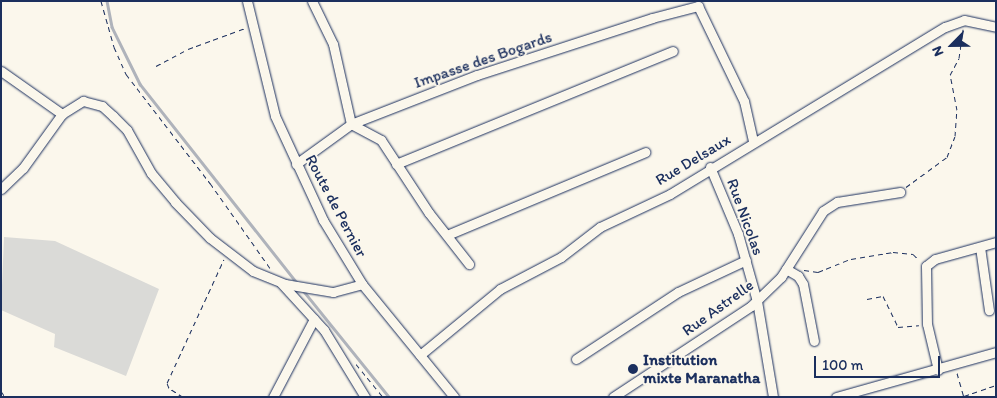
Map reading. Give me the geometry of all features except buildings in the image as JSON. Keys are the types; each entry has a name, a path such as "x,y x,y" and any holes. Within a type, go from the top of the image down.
{"street":[{"name":"Route de Pernier","path":"247,1 274,116 323,220 362,284 454,397"},
{"path":"312,1 333,44 351,124 381,140 446,235 469,264"},
{"name":"Impasse des Bogards","path":"296,164 351,124 477,75 652,18 692,8 702,10 744,100 753,141"},
{"path":"964,20 996,27"},
{"name":"Rue Delsaux","path":"420,355 500,289 560,257 600,228 670,194 710,167 945,27 964,20"},
{"path":"396,164 673,51"},
{"path":"1,71 62,114"},
{"path":"1,189 23,168 62,114 83,101 102,106 113,116 127,130 157,180 210,238 253,271 283,283 305,285 333,292 362,284"},
{"path":"446,235 645,152"},
{"name":"Rue Nicolas","path":"710,167 746,260 757,301 773,397"},
{"name":"Rue Astrelle","path":"614,397 757,301 786,270 823,211 838,202 900,192"},
{"path":"938,370 927,324 926,266 935,259 996,242"},
{"path":"980,247 989,310"},
{"path":"576,359 678,292 746,260"},
{"path":"786,270 798,276 803,284 814,340"},
{"path":"283,283 314,319 352,371 365,397"},
{"path":"273,397 314,319"},
{"path":"836,397 938,370 996,352"}],"path":[{"path":"101,1 114,47 126,74 273,272"},
{"path":"900,192 947,157 954,136 957,110 950,75 962,50 964,20"},
{"path":"156,66 188,49 253,25"},
{"path":"183,397 168,388 167,383 228,252"},
{"path":"818,272 852,259 893,252 913,254 926,266"},
{"path":"867,299 883,296 898,327 927,324"},
{"path":"954,365 964,396 996,385"},
{"path":"1,391 5,397"}],"shaded area":[{"path":"4,237 55,241 159,289 126,376 54,347 55,334 1,310"}],"waterway":[{"path":"107,1 112,27 140,84 297,283"},
{"path":"302,289 389,397"}],"place":[{"name":"Institution mixte Maranatha","path":"633,369"}]}
